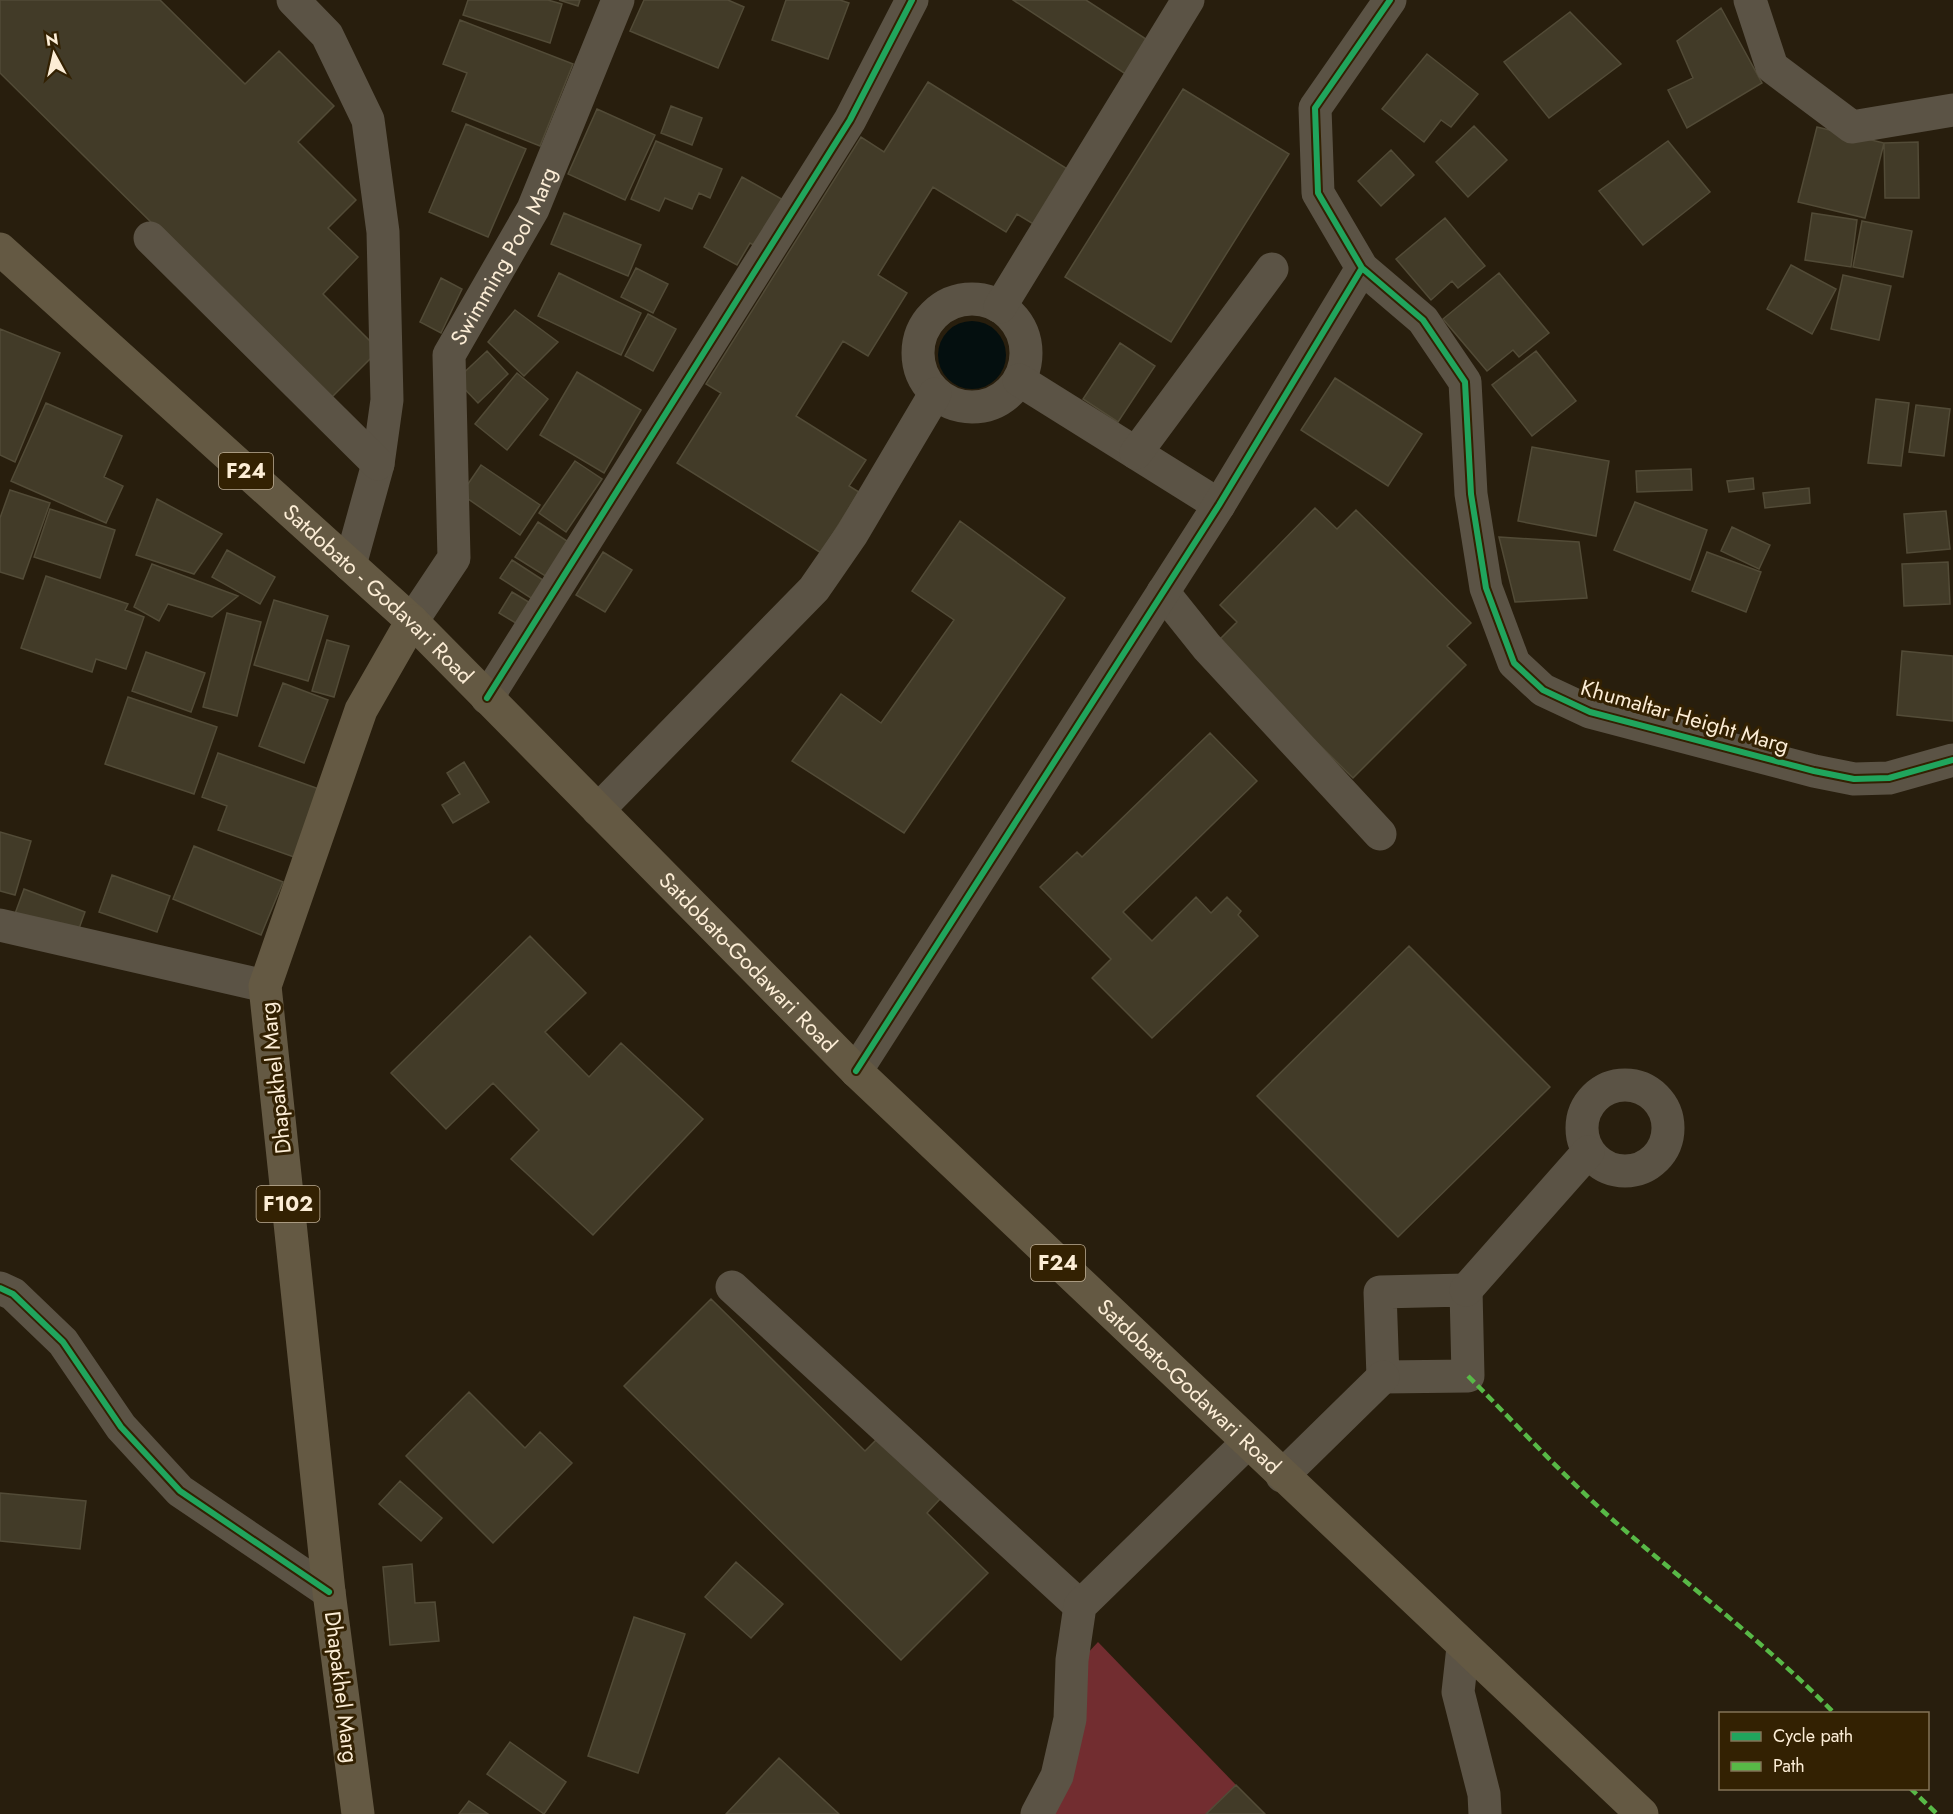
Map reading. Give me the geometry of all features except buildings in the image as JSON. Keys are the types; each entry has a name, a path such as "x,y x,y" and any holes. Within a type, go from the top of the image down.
{"main road":[{"name":"Satdobato - Godavari Road","path":"0,249 412,621 487,698"},
{"name":"Dhapakhel Marg","path":"358,1814 330,1592 265,986 361,710 412,621"},
{"name":"Satdobato-Godawari Road","path":"487,698 856,1071 1642,1814"}],"street":[{"path":"293,0 327,35 368,120 383,232 387,400 378,464 350,565"},
{"name":"Swimming Pool Marg","path":"412,621 454,558 449,355 533,209 618,0"},
{"path":"487,698 850,120 912,0"},
{"path":"1000,307 1188,0"},
{"name":"Khumaltar Height Marg","path":"1390,0 1315,108 1318,193 1362,268 1422,320 1465,382 1470,494 1486,588 1514,663 1543,690 1590,712 1854,779 1889,778 1953,760"},
{"path":"1750,0 1772,67 1852,127 1953,110"},
{"path":"150,238 378,464"},
{"path":"856,1071 1219,505 1362,268"},
{"path":"1136,453 1272,269"},
{"path":"965,299 983,300 1000,307 1013,317 1022,332 1026,348 1025,364 1019,380 1009,393 996,402 980,407 964,407 935,394 924,380 918,363 918,345 924,329 934,315 949,304 965,299"},
{"path":"1019,380 1219,505"},
{"path":"598,810 814,589 852,534 935,394"},
{"path":"1163,592 1207,647 1380,834"},
{"path":"0,925 265,986"},
{"path":"1282,1476 1383,1377 1468,1376 1466,1290 1588,1152"},
{"path":"732,1287 1080,1606"},
{"path":"0,1288 12,1294 63,1342 121,1427 180,1491 330,1592"},
{"path":"1383,1377 1380,1292 1466,1290"},
{"path":"1037,1814 1057,1776 1070,1719 1072,1660 1080,1606 1247,1443"},
{"path":"1463,1647 1458,1692 1484,1794 1485,1814"}],"shaded area":[{"path":"972,321 985,324 996,331 1003,342 1006,355 1003,368 996,379 985,386 972,389 959,386 948,379 941,368 938,355 941,342 948,331 959,324"},
{"path":"1098,1642 1236,1785 1206,1814 1040,1814 1075,1667"}],"marked path":[{"path":"1468,1376 1604,1512 1780,1661 1833,1712"},
{"path":"1912,1790 1937,1814"}],"cycle path":[{"path":"487,698 850,120 912,0"},
{"path":"1390,0 1315,108 1318,193 1362,268 1423,320 1465,382 1471,494 1486,588 1514,663 1543,690 1590,712 1814,771 1854,779 1889,778 1953,760"},
{"path":"856,1071 1219,505 1362,268"},
{"path":"0,1288 13,1294 63,1342 121,1427 180,1491 329,1592"}]}
